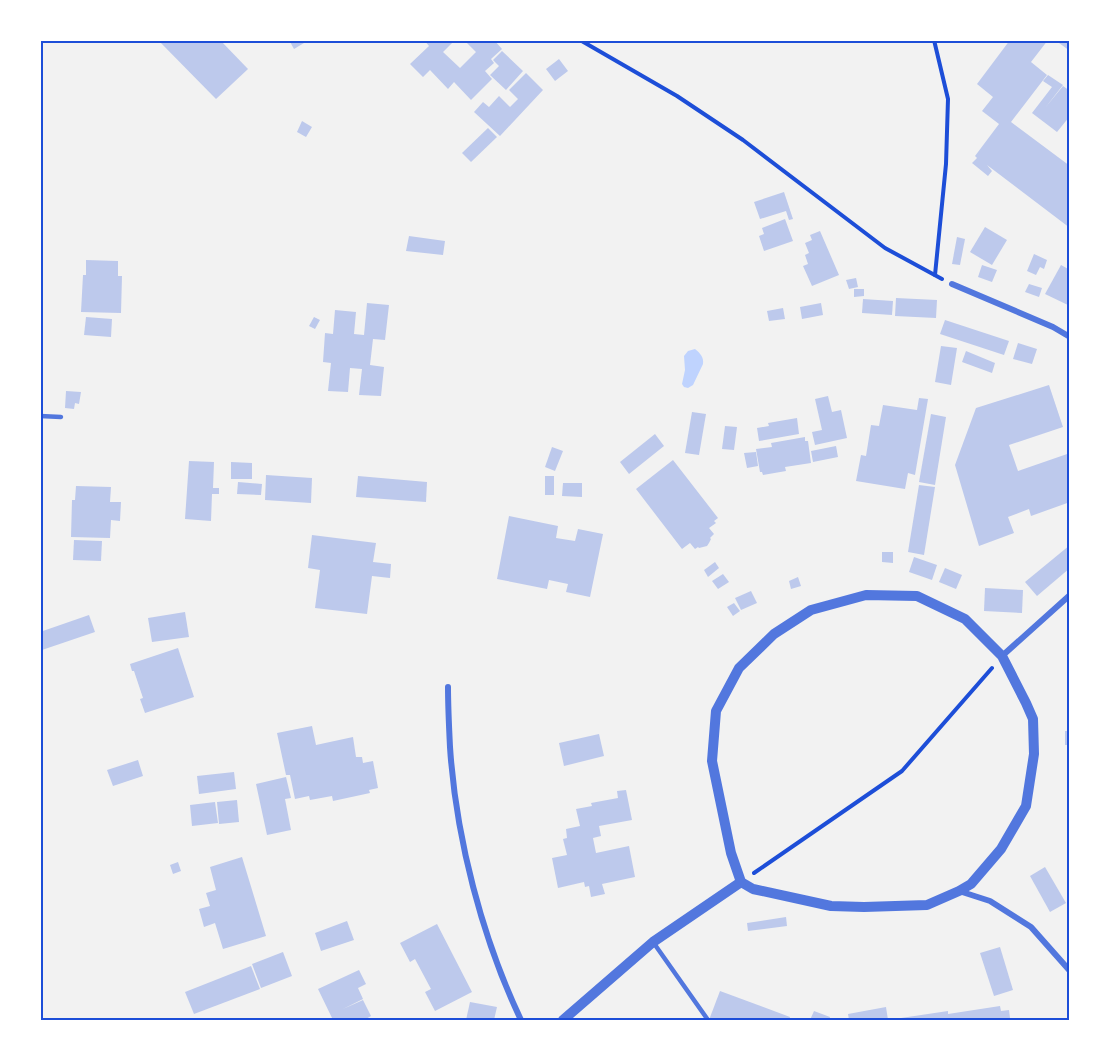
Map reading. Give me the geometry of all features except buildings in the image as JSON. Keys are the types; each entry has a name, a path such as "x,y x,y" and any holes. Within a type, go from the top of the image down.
{"street":[{"path":"952,284 1053,327 1070,337"},
{"path":"866,595 917,596 965,619 1002,656 1033,719 1034,754 1026,806 1000,849 971,884 927,905 875,907 831,906 753,889 741,882 731,853 712,761 716,711 740,668 774,634 811,610 866,595"},
{"path":"1002,656 1070,595"},
{"path":"448,687 451,759 456,802 469,870 490,944 521,1020"},
{"path":"563,1020 653,942 741,882"},
{"path":"959,891 990,901 1031,927 1070,971"}],"lane":[{"path":"40,416 61,417"},
{"path":"653,942 708,1020"}],"path":[{"path":"580,40 677,96 743,140 885,248 952,284"},
{"path":"934,40 948,99 946,164 935,275"},
{"path":"741,882 902,771 1002,656"}],"water":[{"path":"695,349 701,355 703,364 693,385 688,388 682,384 685,370 684,356 688,351"}]}
